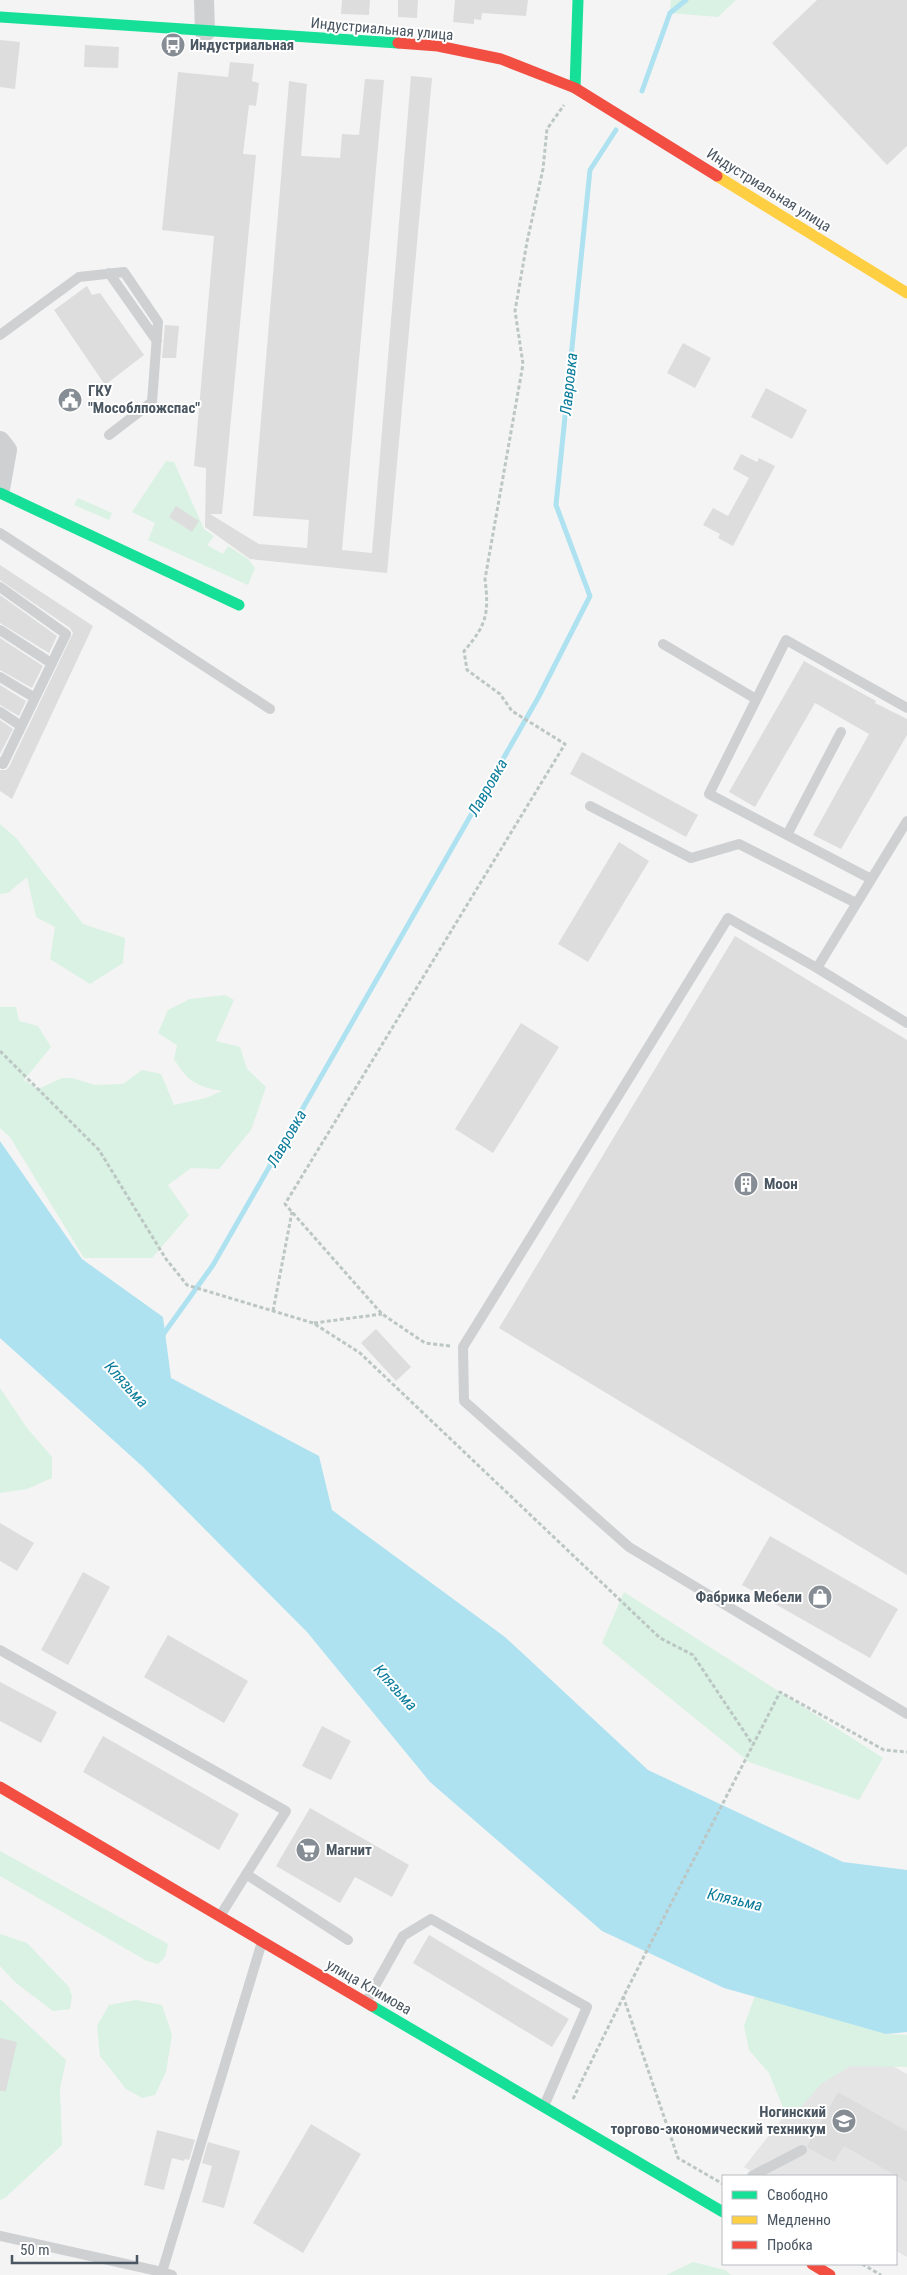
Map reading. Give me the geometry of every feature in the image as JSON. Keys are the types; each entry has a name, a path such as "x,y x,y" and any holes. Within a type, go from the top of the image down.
{"street":[{"path":"204,0 205,32"},
{"path":"575,88 578,0"},
{"name":"Индустриальная улица","path":"0,17 438,46 501,60 575,88 907,293"},
{"path":"0,441 7,450 0,489"},
{"path":"0,493 239,605"},
{"name":"улица Климова","path":"0,1787 722,2210"},
{"path":"814,2265 830,2275"}],"lane":[{"path":"0,335 79,277 109,273 157,341 152,402 109,436"},
{"path":"0,533 270,709"},
{"path":"0,588 66,634 3,764 0,762"},
{"path":"0,630 51,664"},
{"path":"871,879 709,794 786,640 907,708"},
{"path":"663,644 756,699"},
{"path":"0,677 35,698"},
{"path":"0,712 21,726"},
{"path":"787,835 841,732"},
{"path":"590,806 691,858 739,844 856,904"},
{"path":"817,968 907,821"},
{"path":"907,1023 817,968 728,918 463,1347 464,1401 629,1547 907,1714"},
{"path":"0,1650 286,1811 220,1917"},
{"path":"246,1874 348,1940"},
{"path":"366,2002 402,1936 431,1919 587,2007 544,2107"},
{"path":"0,2236 167,2273 262,1942"},
{"path":"754,2175 802,2150"}],"path":[{"path":"463,1347 424,1343 382,1314 286,1204 565,744 512,711 500,694 467,670 464,651 480,633 488,605 485,579 523,364 515,311 527,242 543,170 547,130 575,88"},
{"path":"0,1051 99,1150 166,1259 187,1285 314,1323 360,1353 660,1638 693,1655 753,1745"},
{"path":"273,1311 292,1212"},
{"path":"314,1323 382,1314"},
{"path":"563,2118 633,1975 780,1692 884,1750 907,1752"},
{"path":"623,1996 678,2158 722,2183"},
{"path":"864,2265 881,2275"}],"shaded area":[{"name":"Ногинский торгово-экономический техникум","path":"845,2039 907,2074 907,2257 897,2252 897,2175 757,2175 744,2167"}],"green space":[{"path":"671,0 736,0 718,17 670,13"},
{"path":"166,461 174,462 204,529 214,536 207,545 223,554 228,546 248,559 255,568 248,585 148,540 155,523 132,512"},
{"path":"78,498 112,513 109,520 74,505"},
{"path":"0,824 16,838 83,924 125,938 123,963 90,984 50,959 55,927 36,917 27,877 8,893 0,894"},
{"path":"225,995 234,1000 216,1041 240,1047 247,1069 266,1087 251,1130 219,1169 191,1168 168,1185 189,1215 152,1258 84,1258 10,1137 0,1128 0,1007 16,1007 19,1021 38,1026 51,1047 24,1080 38,1089 62,1078 72,1078 95,1085 123,1084 142,1070 161,1074 174,1105 206,1098 222,1091 199,1085 188,1078 179,1067 174,1059 177,1045 158,1033 168,1010 190,999"},
{"path":"0,1388 27,1428 52,1457 52,1478 27,1489 0,1493"},
{"path":"624,1592 883,1758 859,1800 749,1762 602,1643"},
{"path":"0,1851 168,1944 165,1957 158,1964 147,1961 0,1876"},
{"path":"0,1934 27,1943 69,1987 72,1996 70,2009 53,2011 16,1983 0,1966"},
{"path":"755,1996 886,2034 907,2035 907,2067 850,2066 821,2084 801,2107 784,2110 769,2073 749,2050 744,2026"},
{"path":"0,1999 66,2060 60,2089 62,2145 6,2197 0,2200"},
{"path":"136,2000 162,2005 172,2035 166,2072 155,2095 142,2098 126,2089 100,2056 97,2026 109,2005"},
{"path":"693,2262 725,2270 731,2275 666,2275"}],"water":[{"name":"Клязьма","path":"0,1141 82,1259 163,1317 171,1378 319,1456 332,1510 505,1637 648,1770 843,1862 907,1870 907,2032 886,2034 724,1988 602,1931 430,1782 307,1632 143,1467 0,1338"}],"building":[{"path":"342,0 370,0 369,15 341,14"},
{"path":"398,0 418,0 417,18 398,17"},
{"path":"455,0 528,0 526,16 482,13 481,20 474,19 474,24 453,22"},
{"path":"817,0 907,0 907,146 887,165 772,43"},
{"path":"0,40 20,42 15,89 0,87"},
{"path":"85,45 119,47 118,68 84,67"},
{"path":"230,62 254,64 252,81 259,83 256,106 249,105 243,154 256,155 222,514 210,514 259,544 307,548 309,520 253,516 289,81 307,84 301,156 340,158 342,134 359,135 365,79 384,80 342,550 372,553 411,76 432,78 387,573 250,559 205,527 206,468 194,466 214,236 162,230 178,72 228,77"},
{"path":"87,286 92,295 100,293 144,355 105,385 54,310"},
{"path":"165,325 179,326 176,358 162,358"},
{"path":"683,343 711,358 695,388 667,373"},
{"path":"766,388 807,410 792,439 751,417"},
{"path":"741,454 757,462 759,458 775,466 733,546 718,538 720,534 703,525 713,508 728,516 749,478 733,469"},
{"path":"176,506 199,521 192,532 169,517"},
{"path":"0,565 93,626 12,799 0,791 0,770 6,770 9,767 73,633 70,628 0,580"},
{"path":"0,595 57,636 49,653 0,623"},
{"path":"0,638 43,666 32,688 0,670"},
{"path":"804,661 876,701 875,703 907,719 907,735 841,849 813,835 869,734 815,703 755,807 729,792"},
{"path":"0,685 26,701 19,716 0,705"},
{"path":"0,720 13,729 0,754"},
{"path":"582,752 698,815 686,837 570,774"},
{"path":"619,842 649,861 588,962 558,944"},
{"name":"Моон","path":"735,936 907,1040 907,1575 499,1328"},
{"path":"521,1023 559,1047 493,1153 455,1129"},
{"path":"376,1329 411,1367 396,1381 361,1343"},
{"path":"0,1523 34,1543 17,1571 0,1561"},
{"name":"Фабрика Мебели","path":"770,1536 898,1609 870,1658 742,1585"},
{"path":"83,1572 110,1587 68,1665 41,1650"},
{"path":"168,1635 248,1681 224,1723 144,1677"},
{"path":"0,1682 57,1712 41,1743 0,1721"},
{"path":"322,1726 351,1741 331,1780 302,1766"},
{"path":"103,1736 239,1814 219,1850 83,1772"},
{"path":"310,1808 409,1865 392,1897 355,1877 340,1903 276,1866"},
{"path":"429,1935 569,2019 552,2047 413,1963"},
{"path":"0,2038 17,2042 6,2091 0,2091"},
{"path":"838,2092 907,2131 907,2182 844,2146 834,2162 807,2146"},
{"path":"311,2124 361,2154 303,2253 253,2223"},
{"path":"157,2130 195,2140 189,2160 185,2159 184,2161 172,2158 164,2190 144,2185"},
{"path":"208,2142 240,2151 224,2208 202,2202 212,2166 202,2163"}],"waterway":[{"name":"Лавровка","path":"642,91 670,13 686,0"},
{"name":"Лавровка","path":"162,1336 213,1265 538,698 590,596 556,505 590,170 616,130"}],"traffic: fast":[{"path":"575,88 578,0"},
{"path":"0,17 398,43"},
{"path":"0,493 239,605"},
{"path":"372,2006 722,2211"}],"traffic: slow":[{"path":"717,176 907,293"}],"traffic: jam":[{"path":"398,43 438,46 501,59 575,88 717,176"},
{"path":"0,1787 372,2006"},
{"path":"814,2265 830,2275"}],"place":[{"name":"Индустриальная","path":"173,45"},
{"name":"ГКУ \"Мособлпожспас\"","path":"70,400"},
{"name":"Моон","path":"746,1184"},
{"name":"Фабрика Мебели","path":"820,1597"},
{"name":"Магнит","path":"308,1850"},
{"name":"Ногинский торгово-экономический техникум","path":"844,2121"}]}
